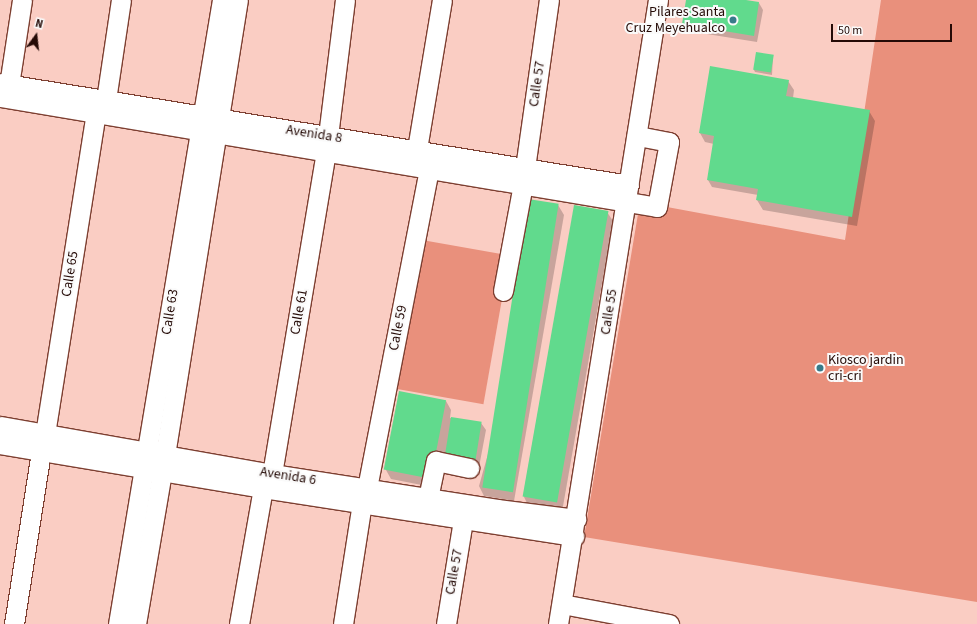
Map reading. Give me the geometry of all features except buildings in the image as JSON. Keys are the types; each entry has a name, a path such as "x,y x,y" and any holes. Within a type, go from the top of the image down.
{"street":[{"path":"3,89 22,0"},
{"name":"Calle 65","path":"14,624 43,443 121,0"},
{"name":"Calle 63","path":"136,624 155,462 209,124 222,0"},
{"name":"Calle 63","path":"209,124 238,0"},
{"name":"Calle 61","path":"239,624 267,481 327,143 345,0"},
{"path":"417,149 442,0"},
{"name":"Calle 57","path":"503,291 524,176 549,0"},
{"name":"Calle 55","path":"558,624 575,527 658,0"},
{"name":"Avenida 8","path":"3,89 101,107 327,143 429,168 524,176 627,193 657,207 669,142 637,136"},
{"name":"Avenida 8","path":"327,143 417,149 524,176"},
{"name":"Calle 59","path":"343,624 365,496 429,168"},
{"name":"Avenida 6","path":"0,426 43,443"},
{"name":"Avenida 6","path":"0,444 43,443 365,496 463,520 575,527"},
{"path":"428,498 436,461 469,468"},
{"name":"Calle 63","path":"118,624 155,462"},
{"name":"Avenida 6","path":"365,496 428,498 575,527"},
{"name":"Calle 57","path":"446,624 463,520"},
{"path":"562,604 669,624"}],"shaded area":[{"path":"881,0 977,0 977,602 584,537 640,202 845,240"},
{"path":"422,240 510,255 483,404 396,389"}],"place":[{"name":"Pilares Santa Cruz Meyehualco","path":"733,20"},
{"name":"Kiosco jardin cri-cri","path":"820,368"}]}
